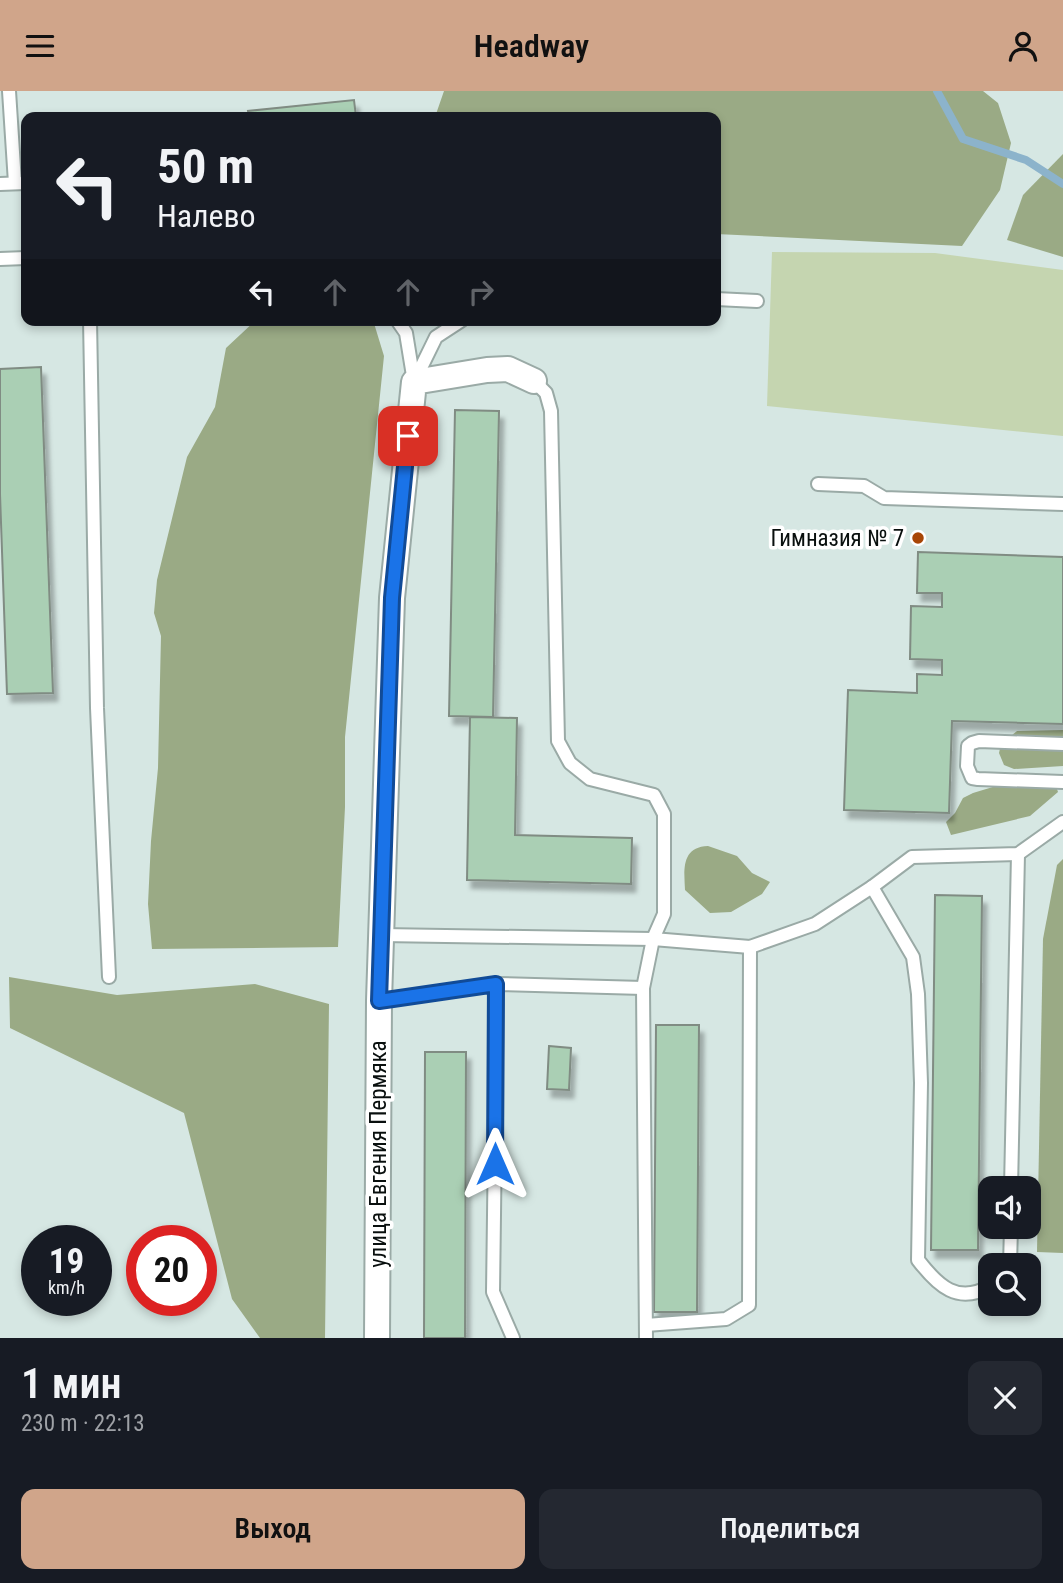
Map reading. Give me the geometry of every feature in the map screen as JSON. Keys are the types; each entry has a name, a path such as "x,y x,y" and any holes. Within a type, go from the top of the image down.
{"street":[{"path":"414,382 508,369 534,381"},
{"name":"улица Евгения Пермяка","path":"377,1338 379,1001 392,598 414,382"}],"lane":[{"path":"0,184 21,183 9,91"},
{"path":"0,259 21,258"},
{"path":"721,299 757,301"},
{"path":"89,326 97,708 109,977"},
{"path":"401,326 406,333 414,382"},
{"path":"414,382 436,337 452,326"},
{"path":"534,381 545,393 551,411 558,741 570,763 590,779 654,795 664,814 664,914 653,939 643,988 646,1331 726,1319 749,1305 750,947"},
{"path":"818,484 864,486 884,498 1063,504"},
{"path":"1063,744 979,741 968,746 967,766 972,778 978,779 1063,782"},
{"path":"381,935 653,939 750,947 815,924 873,887 912,857 1018,854 1063,822"},
{"path":"1011,1176 1018,854"},
{"path":"873,887 913,957 918,994 921,1083 918,1260 935,1281 958,1294 978,1292"},
{"path":"379,1001 496,984 643,988"},
{"path":"496,984 493,1293 513,1338"}],"green space":[{"path":"444,91 983,91 998,103 1011,143 1000,190 962,246 721,234 721,112 437,112"},
{"path":"1063,154 1063,257 1007,240 1023,195"},
{"path":"772,252 935,253 1063,270 1063,436 767,406"},
{"path":"250,326 375,326 384,356 345,737 345,807 338,947 152,949 148,904 158,768 161,636 154,613 157,580 187,457 215,407 226,348"},
{"path":"1063,730 1063,766 1014,769 1004,765 999,753 1001,744 1017,731"},
{"path":"1006,783 1055,783 1058,792 1030,816 951,835 946,822 955,813 963,798"},
{"path":"708,846 737,856 752,873 770,882 762,894 731,912 710,913 685,890 685,868 689,855 699,847"},
{"path":"1063,859 1063,1253 1037,1252 1037,1239 1041,1239 1041,1176 1038,1176 1043,939 1057,865"},
{"path":"9,977 117,995 255,984 329,1004 325,1338 260,1338 232,1299 217,1241 217,1225 213,1225 184,1113 10,1028"}],"building":[{"path":"354,100 355,112 248,112"},
{"path":"41,367 53,693 7,694 0,494 0,369"},
{"path":"455,410 499,411 493,717 449,716"},
{"path":"918,552 1063,557 1063,724 952,721 949,813 844,810 848,690 917,693 917,674 942,675 942,660 910,659 911,606 942,607 942,593 917,593"},
{"path":"470,717 517,718 515,835 632,838 631,884 467,880"},
{"path":"935,895 982,896 978,1250 931,1250"},
{"path":"656,1025 699,1025 697,1312 654,1312"},
{"path":"549,1046 571,1048 569,1090 547,1089"},
{"path":"425,1052 466,1052 465,1338 424,1338"}],"waterway":[{"path":"937,91 963,139 1026,160 1063,184"}],"place":[{"name":"Гимназия № 7","path":"918,538"}],"route":[{"path":"408,436 392,598 379,1001 496,984 495,1164"}]}
